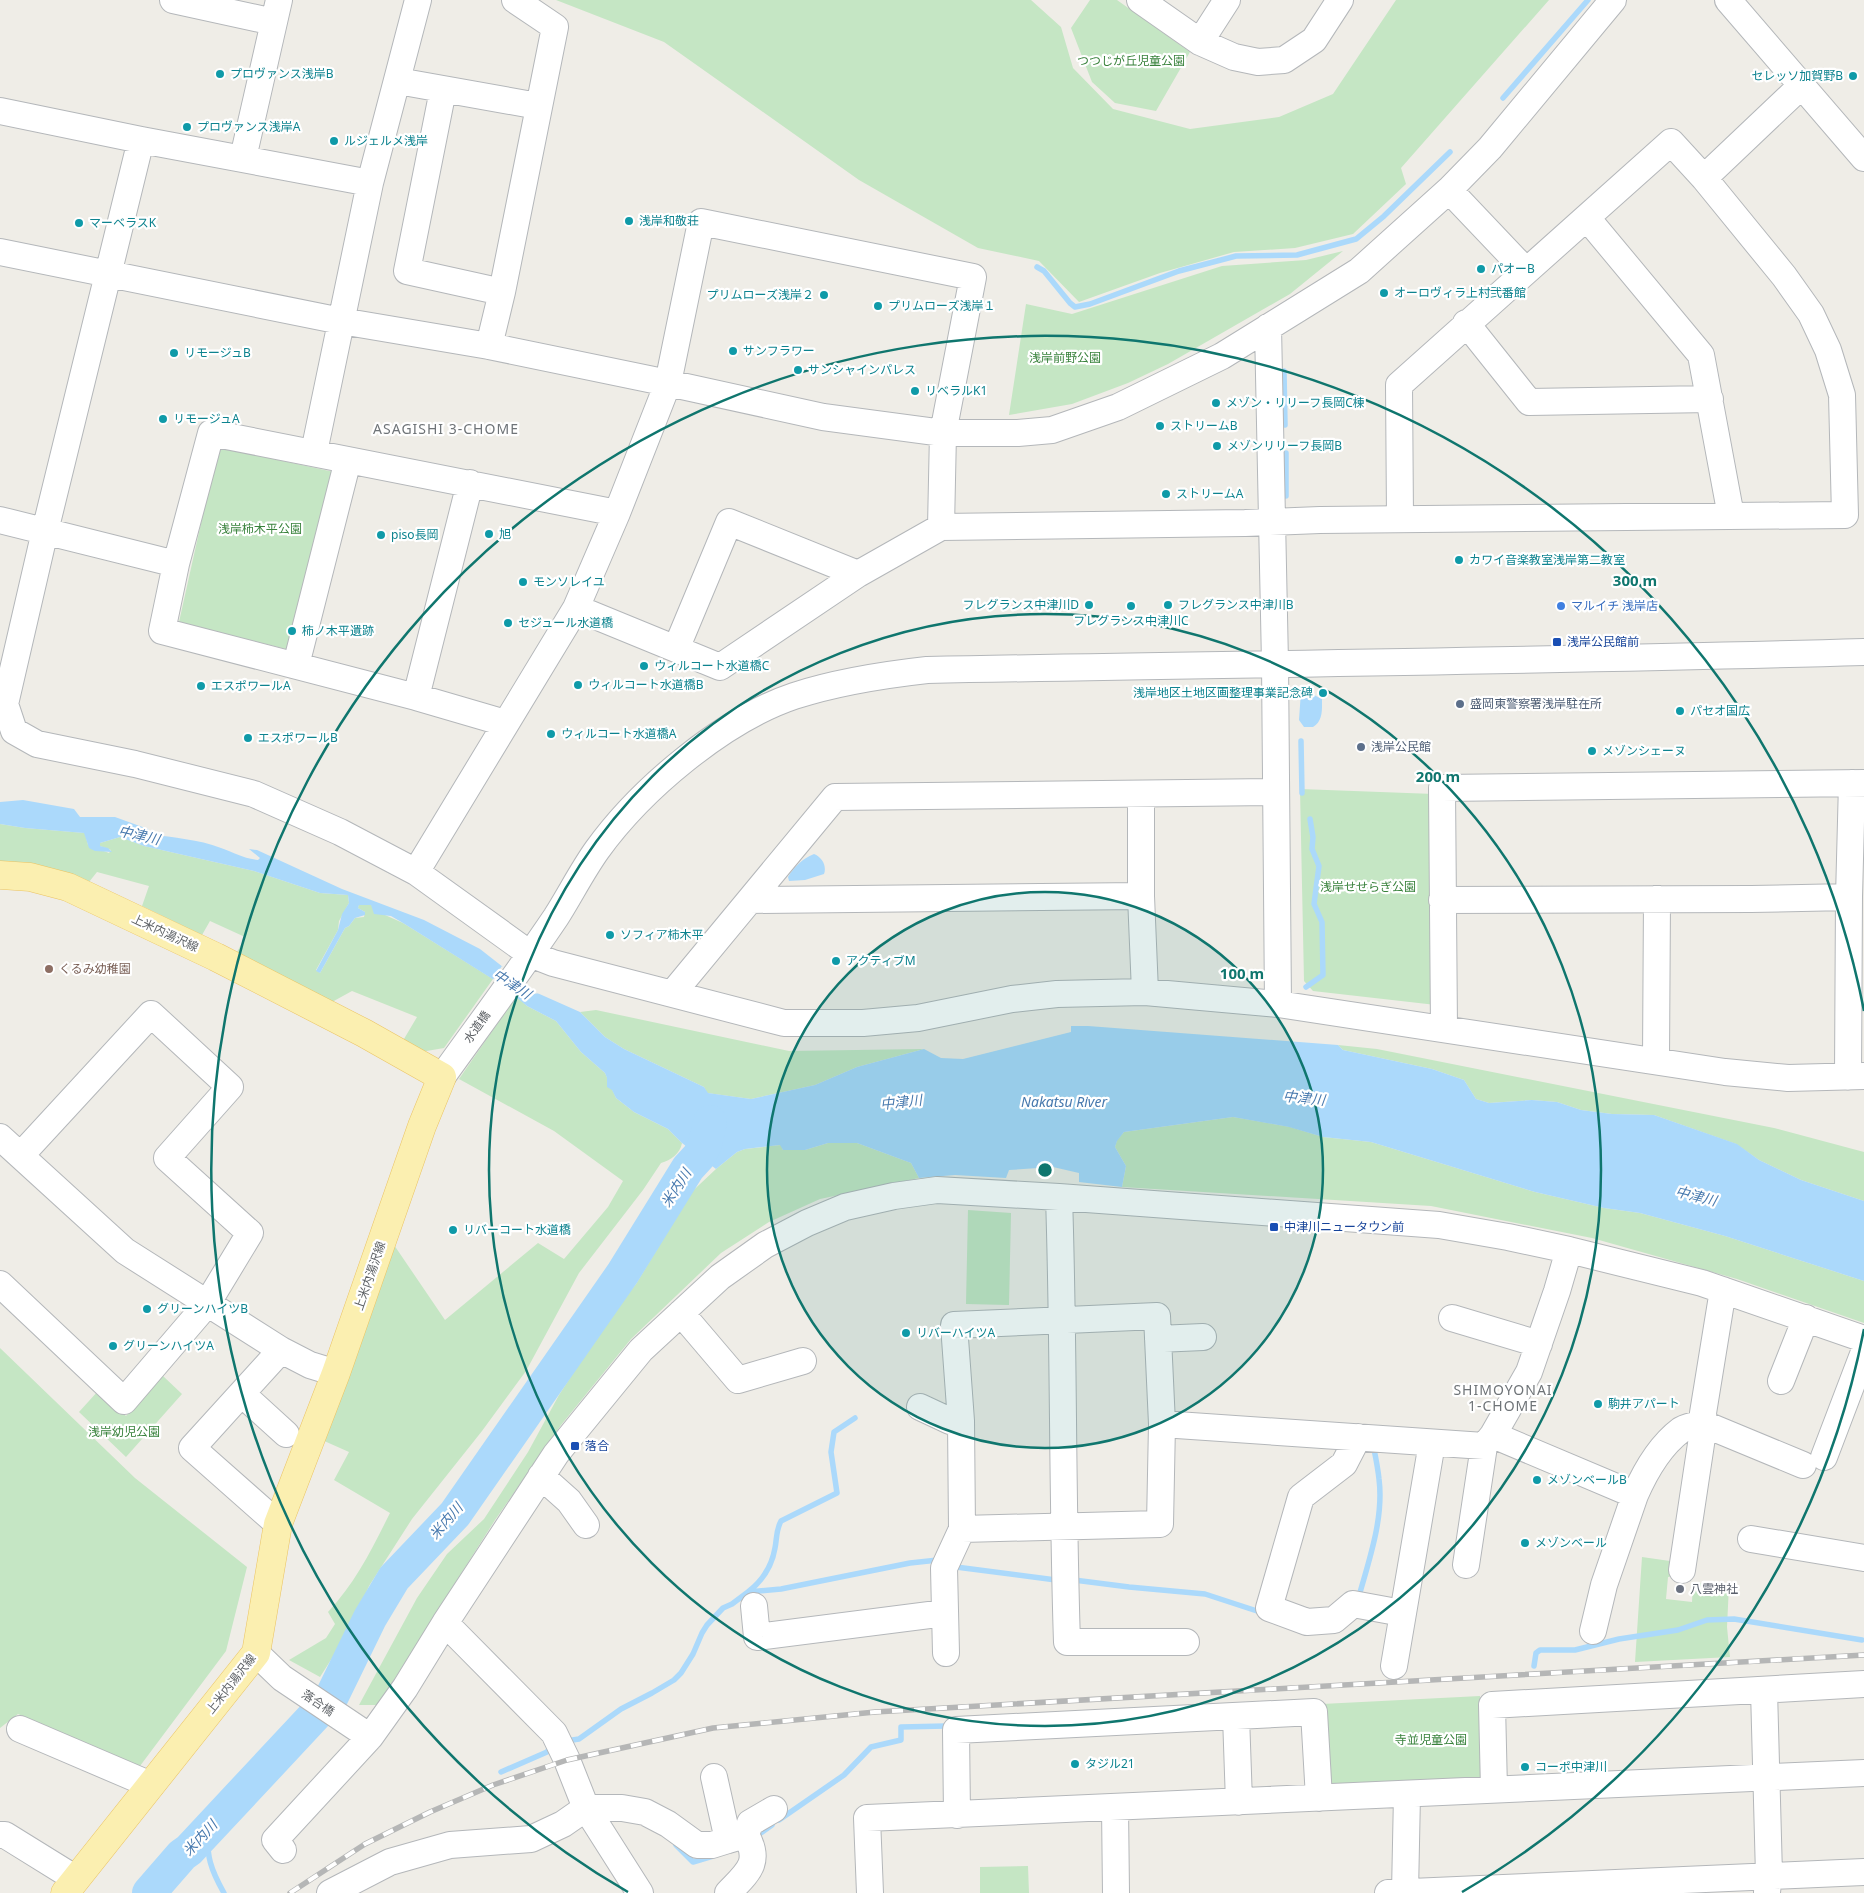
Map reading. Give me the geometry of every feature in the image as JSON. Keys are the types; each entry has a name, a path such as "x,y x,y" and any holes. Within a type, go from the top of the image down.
{"main road":[{"name":"上米内湯沢線","path":"0,875 30,877 68,887 216,957 364,1033 442,1078 422,1126 336,1373 278,1524 256,1653 71,1886"}],"street":[{"path":"173,0 277,11 243,158"},
{"path":"314,452 370,183 418,0"},
{"path":"489,346 502,292 554,27 515,0"},
{"path":"1140,0 1200,42 1234,57 1258,62 1284,60 1314,40 1340,0"},
{"path":"1200,42 1227,0"},
{"path":"0,252 341,321 489,346 668,382 823,417 943,433 1018,433 1052,430 1118,407 1222,356 1359,271 1449,190 1522,111 1613,0"},
{"path":"1728,0 1864,158"},
{"path":"398,81 538,106"},
{"path":"1704,178 1801,86"},
{"path":"443,90 407,271 502,292"},
{"path":"0,111 141,140 370,183"},
{"path":"141,140 45,531 5,704 14,731 36,744 135,764 254,794 340,832 416,872 530,954 553,963 784,1023 872,1022 918,1018 1012,999 1057,994 1145,992 1278,1004 1725,1072 1788,1078 1856,1076 1849,896 1858,783 1442,788 1444,1028"},
{"path":"576,608 720,667 858,574 941,527 1245,523 1271,520 1400,518 1845,515 1853,394 1828,350 1811,314 1784,276 1704,178 1671,142 1466,323 1400,385 1400,518"},
{"path":"1449,190 1526,271"},
{"path":"1587,218 1701,355 1731,516"},
{"path":"416,872 576,608 617,512 668,382 701,222 973,277 943,433 941,527"},
{"path":"1466,323 1528,402 1710,399"},
{"path":"1268,327 1278,1004"},
{"path":"505,723 416,697 162,631 176,564 211,433 617,512"},
{"path":"296,665 348,460"},
{"path":"416,697 470,483"},
{"path":"0,520 176,564"},
{"path":"676,649 729,522 858,574"},
{"name":"水道橋","path":"442,1078 556,917 597,850 623,819 652,789 716,737 755,714 793,697 838,684 884,675 927,670 1649,658 1864,652"},
{"path":"672,994 835,797 1275,792"},
{"path":"1141,795 1141,896 1145,992"},
{"path":"750,900 1141,896"},
{"path":"1442,900 1751,900 1849,896"},
{"path":"1656,1060 1657,899"},
{"path":"0,1284 124,1400 207,1304 250,1233 167,1158 230,1087 152,1014 21,1155"},
{"path":"0,1137 125,1251 281,1350 310,1365 336,1373"},
{"path":"283,1850 275,1840 345,1767 362,1732 405,1688 445,1623 556,1454 640,1350 720,1277 765,1245 807,1223 845,1207 894,1196 937,1190 1439,1225 1569,1250 1724,1290 1864,1339"},
{"path":"1059,1198 1063,1526 1068,1642 1186,1642"},
{"path":"1466,1565 1489,1441 1528,1372 1557,1291 1569,1250"},
{"path":"1682,1570 1704,1424 1703,1413 1724,1290"},
{"path":"682,1313 738,1380 803,1362"},
{"path":"946,1653 944,1568 962,1529 962,1421 954,1325 1157,1316 1162,1424 1160,1524 962,1529"},
{"path":"1452,1318 1539,1344"},
{"path":"1781,1381 1806,1318"},
{"path":"1158,1339 1203,1337"},
{"path":"278,1524 192,1448 281,1350"},
{"path":"1593,1631 1604,1585 1635,1495 1664,1447 1682,1429 1704,1424 1814,1461 1864,1352"},
{"path":"242,1394 286,1434"},
{"path":"920,1407 950,1420 962,1421"},
{"path":"1162,1424 1432,1442 1489,1441 1635,1495"},
{"path":"1358,1437 1344,1464 1301,1497 1269,1608 1307,1622 1334,1620 1353,1604 1402,1613"},
{"path":"1394,1666 1432,1442"},
{"path":"541,1476 569,1501 586,1525"},
{"path":"1751,1539 1864,1558"},
{"path":"754,1606 757,1637 945,1613"},
{"path":"445,1623 554,1733 586,1808 640,1893"},
{"name":"落合橋","path":"256,1653 282,1678 362,1732"},
{"path":"1494,1790 1492,1705 1864,1684"},
{"path":"1764,1690 1768,1884"},
{"path":"957,1815 956,1730 1314,1712 1319,1798"},
{"path":"1236,1716 1239,1802"},
{"path":"20,1729 151,1785"},
{"path":"870,1893 867,1818 1864,1773"},
{"path":"714,1777 737,1837 753,1848 752,1866 728,1893"},
{"path":"1408,1795 1397,1893 1768,1884 1864,1872"},
{"path":"1115,1807 1116,1893"},
{"path":"330,1893 390,1862 450,1845 531,1839 563,1824 586,1808 622,1808 645,1812 668,1824 697,1845 712,1845 737,1837 750,1823 774,1809"},
{"path":"0,1835 5,1835 71,1886"}],"green space":[{"path":"556,0 1031,0 1061,27 1073,68 1113,109 1190,129 1279,117 1333,94 1396,0 1549,0 1401,168 1406,184 1353,234 1295,248 1234,252 1160,273 1079,302 1039,261 978,248 859,180 664,42"},
{"name":"つつじが丘児童公園","path":"1090,0 1117,0 1190,52 1156,111 1115,103 1092,82 1071,28"},
{"name":"浅岸前野公園","path":"1343,251 1290,294 1168,364 1128,383 1072,404 1009,415 1026,304 1072,314 1222,266 1306,260"},
{"name":"浅岸柿木平公園","path":"218,447 334,472 294,651 179,622"},
{"name":"浅岸せせらぎ公園","path":"1300,789 1434,794 1436,1005 1313,991 1304,981"},
{"path":"0,824 85,833 88,845 109,853 111,850 100,846 100,843 120,837 144,846 254,871 320,893 348,895 349,903 339,921 338,930 316,970 320,973 345,928 355,918 364,917 365,912 358,908 359,904 371,905 493,979 444,1048 415,1053 401,1044 417,1017 352,991 332,1002 236,954 245,937 210,921 202,935 142,906 149,886 97,872 89,882 45,868 0,861"},
{"path":"517,997 527,1006 556,1021 581,1052 605,1073 616,1098 634,1112 668,1129 682,1143 681,1147 674,1156 661,1163 643,1190 579,1273 526,1371 482,1431 412,1519 369,1586 348,1633 320,1677 289,1660 326,1638 335,1624 328,1612 355,1577 390,1513 334,1480 349,1452 322,1440 392,1242 445,1320 538,1243 564,1259 608,1207 623,1181 554,1131 459,1079"},
{"path":"596,1010 789,1051 924,1049 857,1067 815,1085 751,1099 707,1093 704,1087 624,1049 605,1037 580,1012"},
{"path":"1338,1045 1377,1049 1774,1128 1864,1152 1864,1201 1801,1180 1759,1160 1736,1144 1654,1115 1612,1114 1581,1110 1557,1102 1532,1100 1489,1103 1476,1099 1464,1080 1432,1069 1343,1050"},
{"path":"1233,1117 1290,1127 1323,1137 1371,1142 1535,1192 1604,1208 1640,1213 1725,1236 1864,1281 1864,1323 1737,1279 1592,1238 1431,1206 1122,1187 1126,1166 1115,1147 1117,1140 1124,1132"},
{"path":"828,1143 857,1143 911,1163 919,1178 820,1199 769,1222 721,1253 631,1339 561,1425 495,1520 378,1705 359,1705 417,1598 447,1554 484,1519 528,1452 559,1395 610,1316 636,1284 677,1216 683,1200 737,1152 745,1149 781,1145 783,1150 805,1150"},
{"path":"968,1210 1011,1213 1009,1305 966,1304"},
{"path":"0,1348 135,1478 247,1567 226,1651 140,1766 18,1714 0,1728"},
{"name":"浅岸幼児公園","path":"163,1376 182,1394 126,1457 79,1412 98,1391 126,1416"},
{"path":"1642,1557 1677,1562 1675,1576 1668,1577 1666,1599 1692,1602 1693,1583 1729,1585 1727,1627 1730,1657 1635,1662"},
{"name":"寺並児童公園","path":"1480,1696 1482,1778 1327,1786 1322,1704"},
{"path":"1028,1866 1029,1893 980,1893 980,1867"}],"water":[{"path":"1301,691 1306,691 1322,699 1322,711 1319,722 1313,727 1304,727 1299,720"},
{"name":"Nakatsu River","path":"23,800 74,809 80,817 115,817 148,829 150,834 204,843 243,857 258,860 260,858 249,849 257,850 342,889 424,920 480,949 535,992 580,1012 605,1037 624,1049 704,1087 708,1093 751,1099 815,1085 857,1067 924,1049 941,1058 963,1059 1071,1032 1071,1026 1338,1045 1343,1050 1432,1069 1464,1080 1476,1099 1489,1103 1532,1100 1557,1102 1581,1110 1612,1114 1654,1115 1737,1144 1759,1160 1801,1180 1864,1201 1864,1281 1725,1236 1640,1213 1604,1208 1535,1192 1371,1142 1323,1137 1289,1127 1233,1117 1124,1132 1115,1147 1126,1166 1122,1187 1079,1182 1079,1173 1053,1167 1009,1170 1006,1178 955,1175 919,1178 911,1163 857,1143 828,1143 805,1150 783,1150 780,1145 745,1149 737,1152 716,1169 682,1143 668,1129 634,1112 616,1098 612,1090 607,1087 605,1073 581,1052 556,1021 527,1006 499,983 403,923 391,916 374,914 371,905 359,905 358,908 365,912 365,915 355,918 345,928 320,973 316,971 338,930 342,914 349,903 348,895 320,893 254,871 144,846 120,837 100,843 100,846 108,848 112,852 95,851 89,848 84,833 0,824 0,802"},
{"path":"814,854 823,862 824,874 805,880 789,881 788,877 796,867"}],"pier":[{"path":"502,966 540,993 519,996 515,999 492,981"}],"waterway":[{"path":"1503,98 1588,0"},
{"path":"1037,267 1044,271 1075,307 1090,304 1179,271 1236,256 1297,255 1356,239 1384,216 1450,152"},
{"path":"1284,371 1285,425"},
{"path":"1286,453 1286,496"},
{"path":"1301,741 1302,793"},
{"path":"1306,987 1323,975 1322,922 1314,904 1319,866 1312,849 1313,837 1310,819"},
{"name":"米内川","path":"149,1893 182,1855 189,1850 331,1698 370,1618 394,1578 455,1514 623,1273 688,1168 699,1156 705,1144 710,1122"},
{"path":"748,1592 758,1583 769,1567 774,1555 777,1531 781,1521 837,1493 831,1452 834,1432 855,1418"},
{"path":"1359,1596 1378,1524 1380,1494 1374,1449"},
{"path":"566,1741 579,1739 621,1709 674,1680 681,1673 693,1654 707,1625 723,1608 748,1592 781,1589 910,1563 938,1560"},
{"path":"956,1567 1056,1580"},
{"path":"1074,1580 1205,1594 1257,1611"},
{"path":"1534,1666 1536,1653 1540,1650 1575,1650 1619,1639 1678,1630 1707,1620 1734,1619 1862,1640"},
{"path":"779,1820 844,1775 871,1747 901,1740 901,1727 946,1726"},
{"path":"501,1772 547,1752 551,1746"},
{"path":"755,1837 772,1825"},
{"path":"208,1829 210,1862 224,1893"},
{"path":"676,1845 693,1862 713,1856"}],"railway":[{"path":"290,1893 365,1844 430,1812 493,1785 567,1760 713,1728 875,1712 1864,1655"}],"place":[{"name":"プロヴァンス浅岸B","path":"220,74"},
{"name":"セレッソ加賀野B","path":"1853,76"},
{"name":"プロヴァンス浅岸A","path":"187,127"},
{"name":"ルジェルメ浅岸","path":"334,141"},
{"name":"浅岸和敬荘","path":"629,221"},
{"name":"マーベラスK","path":"79,223"},
{"name":"パオーB","path":"1481,269"},
{"name":"オーロヴィラ上村弐番館","path":"1384,293"},
{"name":"プリムローズ浅岸２","path":"824,295"},
{"name":"プリムローズ浅岸１","path":"878,306"},
{"name":"サンフラワー","path":"733,351"},
{"name":"リモージュB","path":"174,353"},
{"name":"サンシャインパレス","path":"798,370"},
{"name":"リベラルK1","path":"915,391"},
{"name":"メゾン・リリーフ長岡C棟","path":"1216,403"},
{"name":"リモージュA","path":"163,419"},
{"name":"ストリームB","path":"1160,426"},
{"name":"メゾンリリーフ長岡B","path":"1217,446"},
{"name":"ストリームA","path":"1166,494"},
{"name":"旭","path":"489,534"},
{"name":"piso長岡","path":"381,535"},
{"name":"カワイ音楽教室浅岸第二教室","path":"1459,560"},
{"name":"モンソレイユ","path":"523,582"},
{"name":"フレグランス中津川D","path":"1089,605"},
{"name":"フレグランス中津川B","path":"1168,605"},
{"name":"フレグランス中津川C","path":"1131,606"},
{"name":"マルイチ 浅岸店","path":"1561,606"},
{"name":"セジュール水道橋","path":"508,623"},
{"name":"柿ノ木平遺跡","path":"292,631"},
{"name":"浅岸公民館前","path":"1557,642"},
{"name":"ウィルコート水道橋C","path":"644,666"},
{"name":"ウィルコート水道橋B","path":"578,685"},
{"name":"エスポワールA","path":"201,686"},
{"name":"浅岸地区土地区画整理事業記念碑","path":"1323,693"},
{"name":"盛岡東警察署浅岸駐在所","path":"1460,704"},
{"name":"パセオ国広","path":"1680,711"},
{"name":"ウィルコート水道橋A","path":"551,734"},
{"name":"エスポワールB","path":"248,738"},
{"name":"浅岸公民館","path":"1361,747"},
{"name":"メゾンシェーヌ","path":"1592,751"},
{"name":"ソフィア柿木平","path":"610,935"},
{"name":"アクティブM","path":"836,961"},
{"name":"くるみ幼稚園","path":"49,969"},
{"name":"中津川ニュータウン前","path":"1274,1227"},
{"name":"リバーコート水道橋","path":"453,1230"},
{"name":"グリーンハイツB","path":"147,1309"},
{"name":"リバーハイツA","path":"906,1333"},
{"name":"グリーンハイツA","path":"113,1346"},
{"name":"駒井アパート","path":"1598,1404"},
{"name":"落合","path":"575,1446"},
{"name":"メゾンベールB","path":"1537,1480"},
{"name":"メゾンベール","path":"1525,1543"},
{"name":"八雲神社","path":"1680,1589"},
{"name":"タジル21","path":"1075,1764"},
{"name":"コーポ中津川","path":"1525,1767"}],"district":[{"name":"ASAGISHI 3-CHOME","path":"446,429"},
{"name":"SHIMOYONAI 1-CHOME","path":"1503,1398"}],"water label":[{"name":"中津川","path":"139,835"},
{"name":"中津川","path":"512,984"},
{"name":"中津川","path":"1304,1098"},
{"name":"中津川","path":"901,1102"},
{"name":"中津川","path":"1696,1196"}]}
